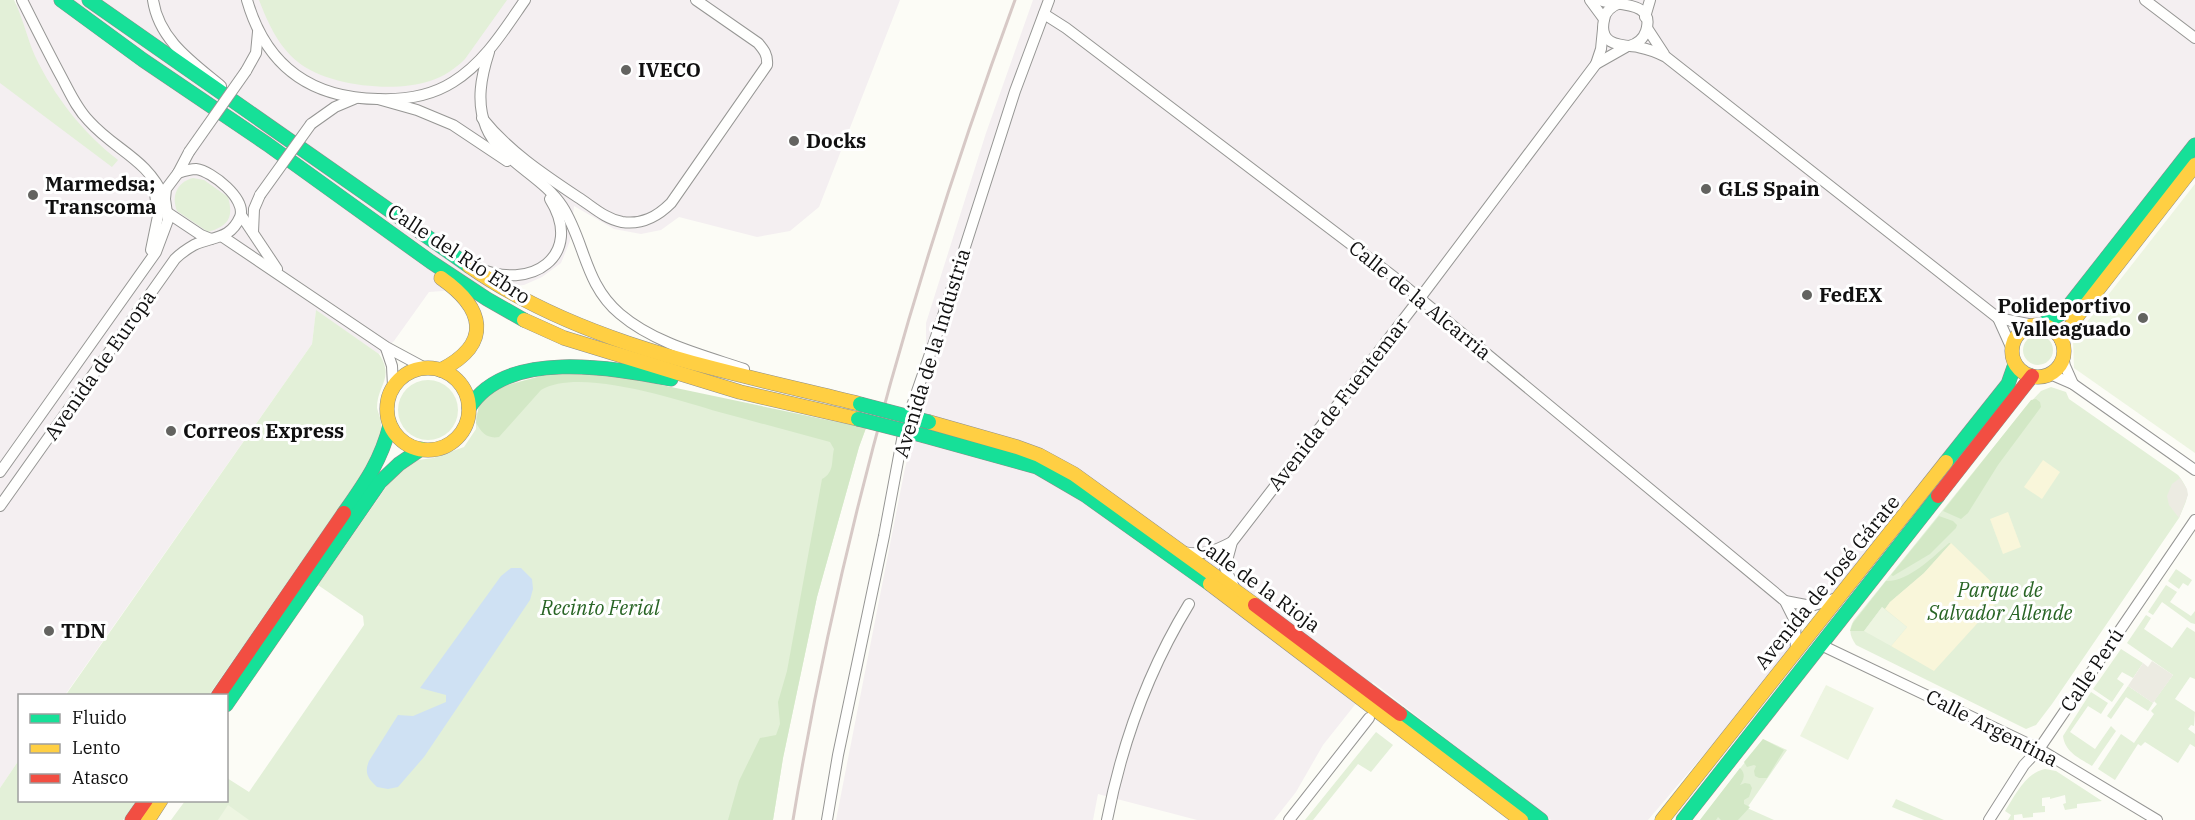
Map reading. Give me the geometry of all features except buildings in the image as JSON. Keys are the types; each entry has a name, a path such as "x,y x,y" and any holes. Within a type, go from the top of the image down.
{"main road":[{"name":"Calle del Río Ebro","path":"61,0 431,262 487,299 525,320 564,338 740,392 925,436"},
{"name":"Calle del Río Ebro","path":"89,0 500,288 577,325 681,359 929,423"},
{"path":"2037,325 2050,328 2062,341 2061,364 2050,374 2041,377 2022,372 2015,364 2012,349 2019,334 2037,325 2064,312 2195,145"},
{"path":"2062,341 2075,319 2195,165"},
{"path":"361,212 454,288 469,303 476,324 471,349 455,363 441,370"},
{"path":"469,408 480,393 503,380 528,371 571,364 601,366 740,392"},
{"name":"Avenida de José Gárate","path":"1662,820 1719,745 1796,653 2008,384 2015,364"},
{"path":"425,368 441,370 461,384 467,396 469,408 466,422 459,435 449,444 435,449 421,449 408,445 390,425 387,412 388,399 393,386 413,370 425,368"},
{"name":"Avenida de José Gárate","path":"1683,820 2032,376"},
{"name":"Calle de la Rioja","path":"929,423 1017,447 1074,474 1235,590 1541,820"},
{"path":"219,694 373,471 384,448 390,425"},
{"name":"Calle de la Rioja","path":"925,436 1037,467 1085,495 1238,604 1521,820"},
{"path":"228,702 380,482 390,470 421,449"},
{"path":"1651,820 1701,759 1719,745"},
{"path":"132,820 145,802"},
{"path":"148,820 160,802"}],"street":[{"path":"22,0 69,91 89,121 139,161 156,181 168,213 201,236 212,239 223,237 231,230 241,214 260,195 311,124 334,107 356,99"},
{"path":"153,0 161,26 182,54 278,131"},
{"path":"247,0 258,32 274,57 303,81 337,95 356,99 396,99 446,87 467,73 489,52 525,0"},
{"path":"482,118 529,163 608,217 630,222 647,220 660,213 671,203 763,74 768,58 758,43 696,0"},
{"name":"Avenida de la Industria","path":"827,820 904,429 1015,91 1049,0"},
{"path":"1590,0 1611,42 1651,51 1666,57 1998,318 2012,349"},
{"path":"1599,0 1628,2 1639,8 1666,57"},
{"path":"1627,47 1640,40 1650,0"},
{"path":"2145,0 2195,38"},
{"path":"1603,24 1610,9 1628,2"},
{"name":"Calle de la Alcarria","path":"1044,14 1066,28 1420,298 1785,601 1795,621 1796,653"},
{"name":"Avenida de Fuentemar","path":"1235,590 1225,568 1232,542 1596,64 1601,49 1603,24"},
{"path":"165,200 166,189 189,152 246,71 255,53 258,32"},
{"name":"Avenida de Fuentemar","path":"1596,64 1627,47"},
{"path":"489,52 479,92 482,118 494,141 538,179 562,205 592,278 604,298 633,325 656,338 789,386"},
{"path":"378,99 435,117 472,137 535,182 550,199 559,217 558,249 550,261 527,275 502,276 485,271 442,248"},
{"path":"178,173 196,169 206,172 232,193 253,235 283,276"},
{"path":"138,278 155,239 158,216 157,198 149,173"},
{"path":"253,235 252,220 260,195"},
{"name":"Avenida de Europa","path":"0,472 156,252 163,237 168,213"},
{"path":"223,237 386,347 425,368"},
{"name":"Avenida de Europa","path":"0,506 175,259 194,245 212,239"},
{"path":"1998,318 2037,325"},
{"path":"386,347 392,366 393,386"},
{"path":"2063,357 2073,384"},
{"path":"2050,374 2073,384 2195,470"},
{"name":"Calle Perú","path":"1989,820 2024,765 2038,749 2195,520"},
{"name":"Avenida de Fuentemar","path":"1182,552 1204,554 1218,550 1232,542"},
{"path":"1785,601 1811,606 1841,596"},
{"path":"1107,820 1113,786 1132,721 1155,665 1190,604"},
{"name":"Calle Argentina","path":"1821,645 2038,749 2157,820"},
{"path":"1289,820 1369,718"}],"shaded area":[{"path":"25,0 900,0 819,207 790,231 757,237 679,217 661,230 641,234 614,229 574,206 570,241 561,263 542,277 524,285 429,292 394,341 379,354 316,311 312,344 66,694 18,694 18,761 0,788 0,13"},
{"path":"1033,0 2195,0 2195,137 2069,296 2052,312 2034,318 2012,318 2001,330 2008,356 2003,378 1833,594 1816,601 1803,601 1789,597 1794,630 1787,657 1648,820 1551,820 1373,682 1323,745 1296,792 1274,820 1197,820 1098,794 1093,820 836,820 905,468 926,393 926,323 986,133"},
{"path":"2180,478 2188,495 2179,518 2169,505 2167,496 2172,484"},
{"path":"2152,661 2173,675 2153,703 2128,686 2143,663 2148,667"}],"green space":[{"path":"0,0 14,0 35,56 51,85 81,126 118,160 112,167 0,83"},
{"path":"259,0 507,0 465,59 453,69 435,79 415,85 380,87 343,82 326,77 298,62 279,41"},
{"path":"193,178 204,180 228,197 230,204 230,216 225,224 208,232 177,211 175,205 175,195 179,186"},
{"name":"Polideportivo Valleaguado","path":"2195,184 2195,453 2074,368 2073,340"},
{"path":"316,310 379,354 384,362 385,376 377,408 381,421 379,442 372,460 210,694 66,694 312,344"},
{"path":"2038,335 2044,336 2052,344 2052,356 2044,364 2038,365 2032,364 2024,356 2023,350 2024,344 2032,336"},
{"path":"595,371 866,428 817,597 783,758 773,820 728,820 739,781 760,738 776,735 780,724 778,702 787,671 822,479 831,470 834,449 830,442 655,394 629,388 579,382 558,384 541,390 499,437 485,434 476,423 479,404 489,393 508,385 556,372"},
{"name":"Recinto Ferial","path":"556,372 866,428 817,597 783,758 773,820 171,820 184,802 228,802 228,779 249,792 364,625 363,616 318,585 398,470 411,461 433,458 464,447 476,429 476,415 489,393 507,385"},
{"path":"428,380 445,385 453,393 458,410 453,427 445,435 428,440 411,435 403,427 398,410 403,393 411,385"},
{"name":"Parque de Salvador Allende","path":"2051,387 2066,392 2069,399 2178,475 2186,487 2187,496 2179,518 2052,704 2036,725 2026,729 1856,645 1850,630 1854,620 2025,408 2041,391"},
{"path":"2036,399 2040,402 2041,407 1998,465 1968,513 1961,519 1943,511 2031,400"},
{"path":"1939,516 1953,521 1957,525 1956,528 1930,554 1893,576 1891,575"},
{"path":"1951,543 1924,573 1885,609 1882,607 1864,631 1850,631 1853,623 1886,581 1911,573"},
{"path":"2176,569 2192,580 2188,586 2183,583 2179,589 2168,581"},
{"path":"2166,585 2177,592 2170,602 2191,616 2195,611 2195,624 2162,602 2153,615 2148,612"},
{"path":"1882,607 1907,627 1891,646 1864,631"},
{"path":"2146,615 2151,618 2144,629 2172,648 2187,627 2195,632 2195,679 2190,677 2175,699 2195,712 2194,726 2191,725 2188,729 2195,734 2195,747 2190,744 2178,763 2145,742 2141,746 2138,744 2115,780 2098,769 2121,734 2134,743 2154,714 2151,711 2157,704 2154,701 2173,675 2127,643"},
{"path":"2121,649 2143,663 2133,678 2122,672 2117,679 2124,684 2112,702 2093,689"},
{"path":"1826,685 1874,708 1848,760 1800,736"},
{"path":"2128,686 2153,703 2148,711 2126,697 2111,719 2107,716"},
{"path":"2091,692 2108,703 2101,714 2088,706 2070,732 2095,749 2111,726 2116,731 2092,766 2070,750 2063,736"},
{"path":"1376,732 1393,745 1371,772 1358,764 1313,820 1305,820"},
{"path":"1763,739 1787,750 1747,808 1774,820 1700,820"},
{"path":"1763,739 1784,750 1767,778 1759,778 1755,776 1756,766 1747,767 1744,762"},
{"path":"18,761 18,802 135,802 123,820 0,820 0,788"},
{"path":"1740,768 1744,776 1740,785 1750,784 1752,788 1749,797 1744,800 1744,804 1750,807 1738,820 1721,820 1718,817 1716,820 1700,820"},
{"path":"2045,769 2056,771 2102,801 2077,804 2077,808 2065,810 2063,804 2066,803 2065,795 2050,799 2050,797 2042,798 2045,812 2033,813 2033,817 2023,818 2022,814 2014,815 2014,820 2008,820 2011,815 2005,811 2021,786 2032,775"},
{"path":"1896,799 1944,820 1924,820 1892,807"},
{"path":"228,805 249,820 218,820"}],"sand":[{"path":"2043,460 2060,472 2042,499 2024,487"},
{"path":"2008,512 2021,547 2003,554 1990,519"},
{"path":"1951,543 2004,594 1934,671 1891,646 1907,627 1885,609 1924,573"}],"water":[{"path":"511,568 521,568 532,579 533,589 530,600 424,757 398,787 388,789 377,787 368,776 369,761 398,715 413,716 446,702 446,695 420,688 501,576"}],"railway":[{"path":"793,820 833,611 884,405 945,201 1015,0"}],"traffic: fast":[{"path":"61,0 431,262 524,320"},
{"path":"89,0 469,266"},
{"path":"2041,325 2064,312 2195,145"},
{"path":"1946,462 2008,384 2015,364"},
{"path":"469,408 486,389 508,377 534,370 562,367 591,368 620,370 671,379"},
{"path":"860,404 929,422"},
{"path":"858,419 925,436"},
{"path":"344,513 377,461 390,425"},
{"path":"925,436 1037,467 1085,495 1210,584"},
{"path":"228,702 380,482 399,464 421,449"},
{"path":"1683,820 1938,496"},
{"path":"1400,714 1541,820"}],"traffic: slow":[{"path":"2062,341 2075,319 2195,165"},
{"path":"469,266 513,294 559,317 608,336 708,367 860,404"},
{"path":"441,278 466,301 474,313 477,325 475,337 469,348 458,360 441,370"},
{"path":"524,320 564,338 740,392 858,419"},
{"path":"2038,325 2048,327 2056,333 2062,341 2064,351 2062,361 2056,369 2048,375 2038,377 2028,375 2020,369 2014,361 2012,351 2014,341 2020,333 2028,327 2038,325"},
{"path":"428,368 444,371 457,380 466,393 469,409 466,425 457,438 444,447 428,450 412,447 399,438 390,425 387,409 390,393 399,380 412,371 428,368"},
{"path":"929,422 1017,447 1039,455 1074,474 1255,605"},
{"path":"1662,820 1946,462"},
{"path":"1210,584 1521,820"},
{"path":"148,820 160,802"}],"traffic: jam":[{"path":"1938,496 2032,376"},
{"path":"219,694 344,513"},
{"path":"1255,605 1400,714"},
{"path":"132,820 145,802"}],"place":[{"name":"IVECO","path":"626,70"},
{"name":"Docks","path":"794,141"},
{"name":"GLS Spain","path":"1706,189"},
{"name":"Marmedsa; Transcoma","path":"33,195"},
{"name":"FedEX","path":"1807,295"},
{"name":"Polideportivo Valleaguado","path":"2143,318"},
{"name":"Correos Express","path":"171,431"},
{"name":"TDN","path":"49,631"}]}
